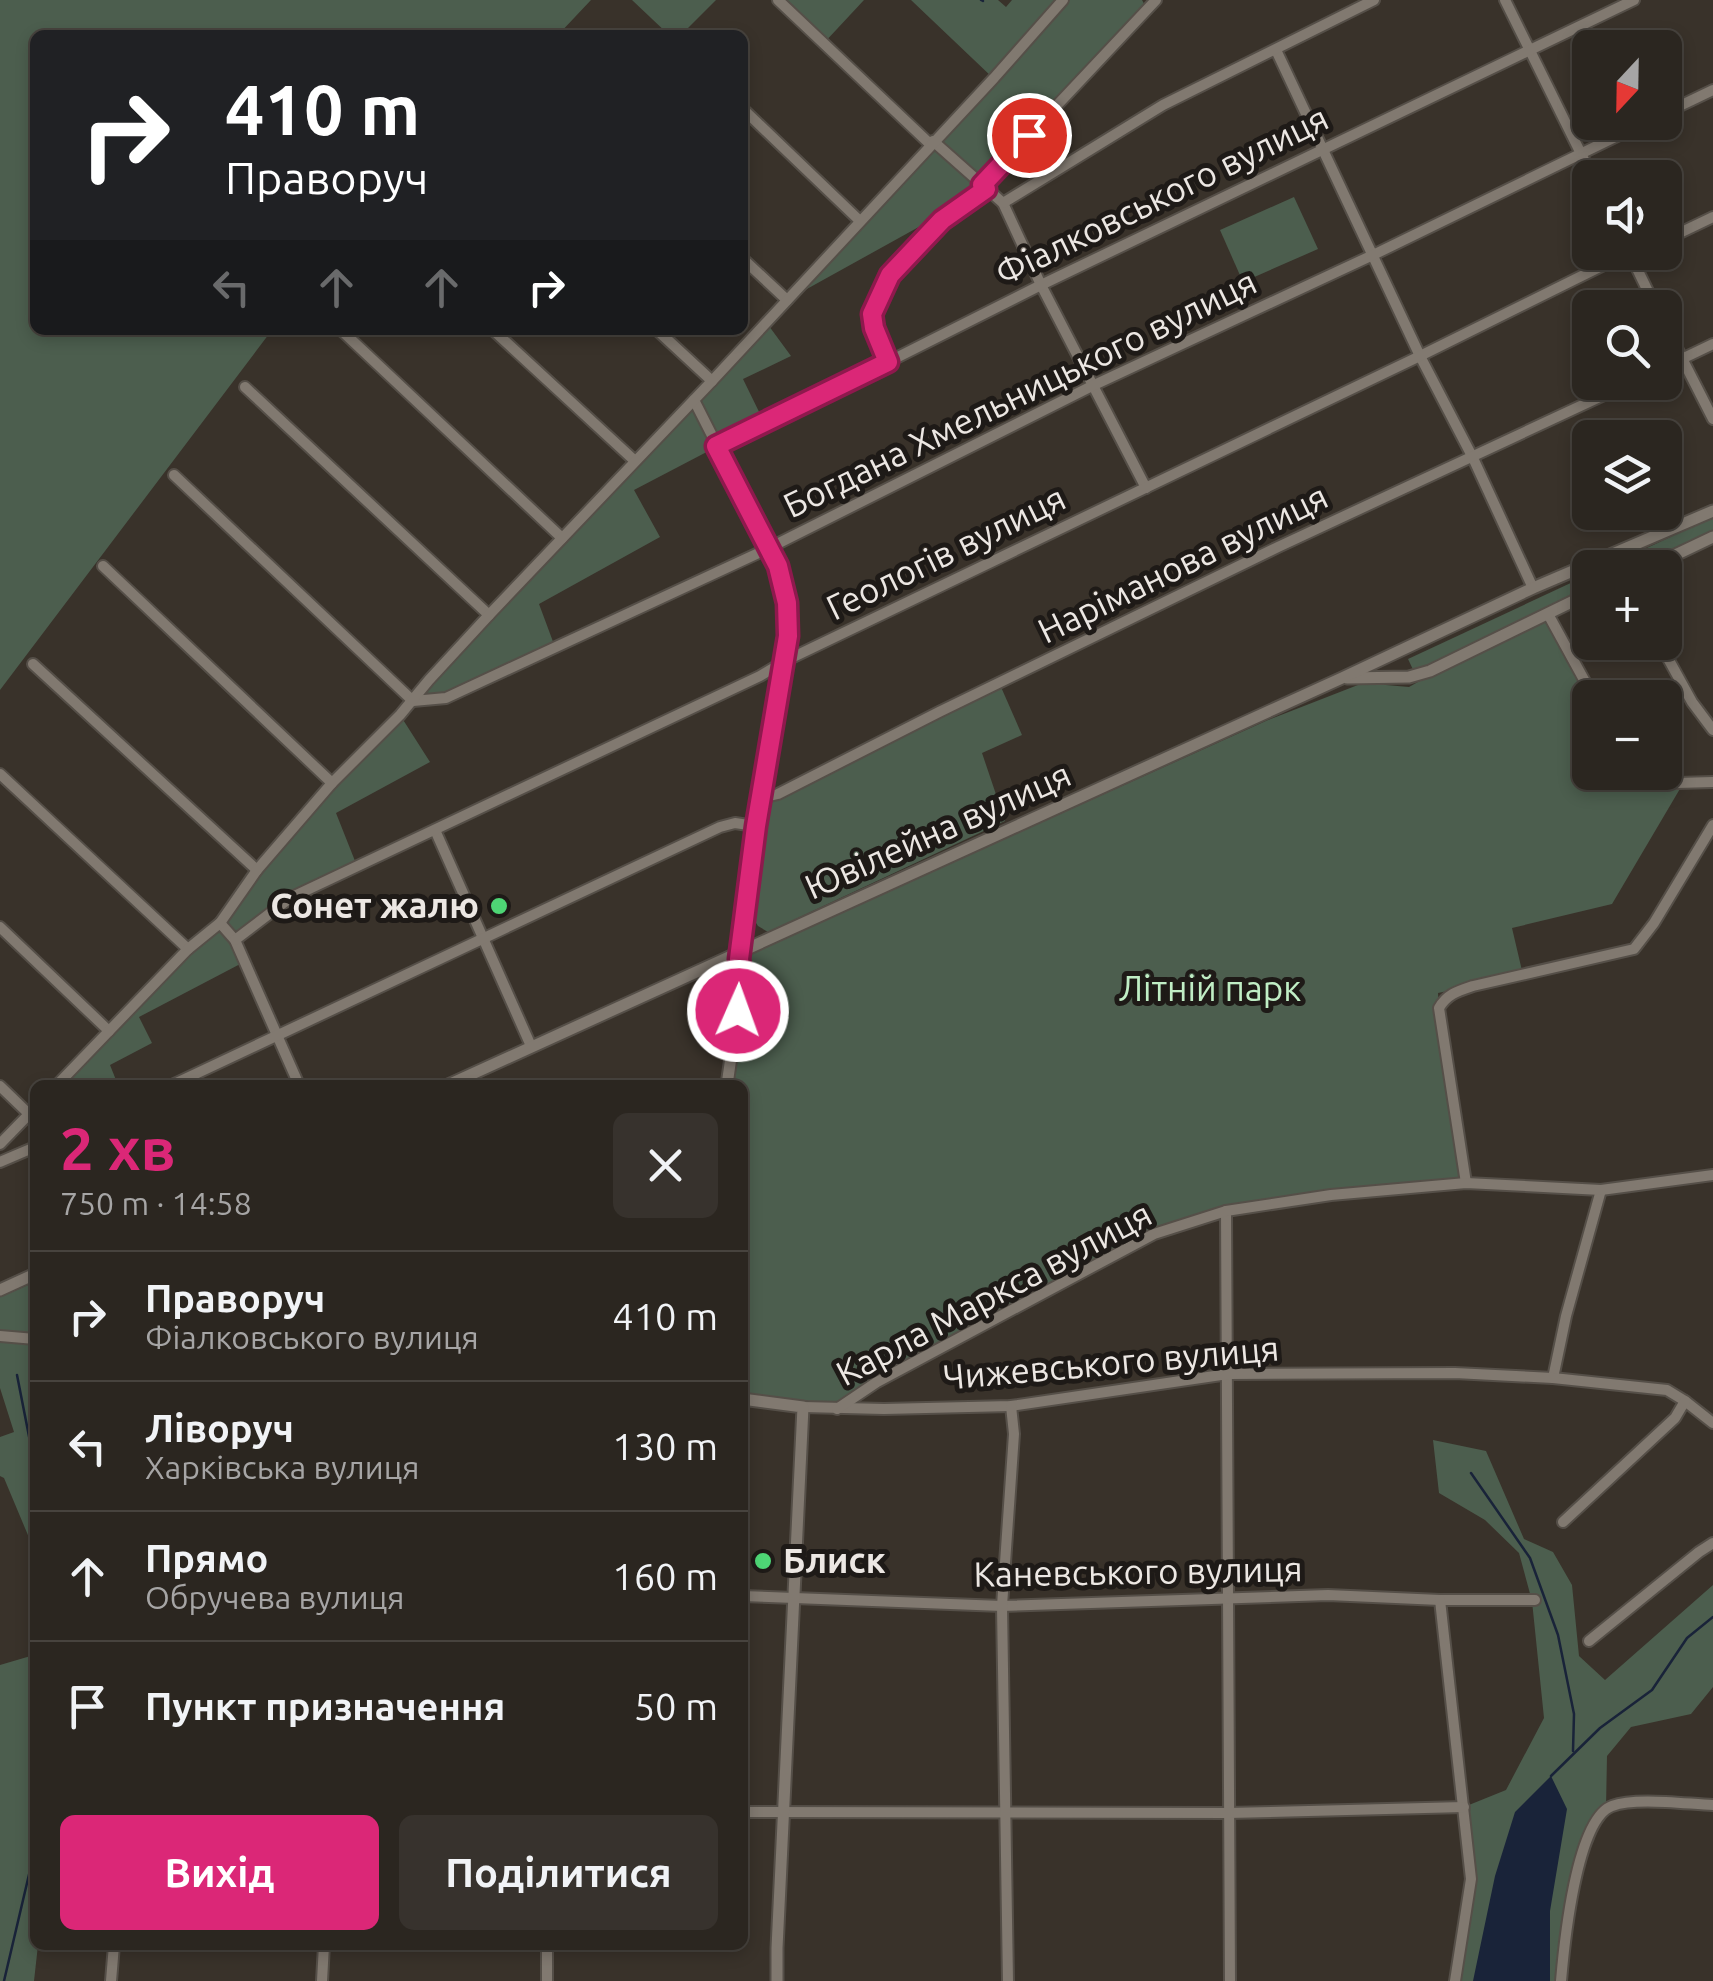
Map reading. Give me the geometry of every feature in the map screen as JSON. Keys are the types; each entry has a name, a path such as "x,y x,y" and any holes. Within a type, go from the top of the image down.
{"street":[{"path":"778,0 1004,204 1040,285 1146,488"},
{"path":"62,1080 188,949 220,923 257,870 332,784 414,701 428,680 694,400 1063,0"},
{"path":"888,362 872,314 890,275 942,220 984,187 1156,0"},
{"path":"1004,204 1163,105 1374,0"},
{"path":"1504,0 1585,160"},
{"name":"Фіалковського вулиця","path":"716,446 1040,285 1634,0"},
{"path":"1276,50 1533,588"},
{"path":"1682,105 1713,90"},
{"path":"748,114 860,221"},
{"name":"Богдана Хмельницького вулиця","path":"414,701 446,698 767,548 1092,386 1610,140"},
{"path":"1682,232 1713,218"},
{"path":"748,264 787,300"},
{"name":"Геологів вулиця","path":"234,940 290,898 1596,270"},
{"path":"346,335 562,538"},
{"path":"498,335 635,461"},
{"path":"662,335 712,380"},
{"path":"1713,344 1682,359 1713,419"},
{"path":"244,387 489,615"},
{"path":"694,400 778,566 787,603 788,636 756,826 740,951 742,980 728,1080"},
{"name":"Наріманова вулиця","path":"762,798 778,794 1260,556 1594,400"},
{"path":"174,475 414,701"},
{"name":"Ювілейна вулиця","path":"459,1080 1533,588 1713,511"},
{"path":"1682,552 1713,537"},
{"path":"103,566 332,784"},
{"name":"Ювілейна вулиця","path":"1342,678 1409,678 1572,602"},
{"path":"1548,614 1584,680"},
{"path":"1404,648 1396,656 1394,667 1409,678"},
{"path":"1669,660 1713,730"},
{"path":"33,664 257,870"},
{"path":"0,774 188,949"},
{"path":"1682,783 1713,782"},
{"path":"183,1080 720,827 734,823 756,826"},
{"path":"1466,1183 1438,1008 1444,999 1455,992 1634,949 1713,825"},
{"path":"435,830 532,1046"},
{"path":"220,923 234,940 297,1080"},
{"path":"0,927 109,1031"},
{"path":"0,1086 30,1108"},
{"path":"0,1144 30,1112"},
{"path":"0,1162 30,1149"},
{"name":"Карла Маркса вулиця","path":"836,1409 876,1382 1154,1234 1226,1211 1330,1195 1466,1183 1601,1190 1713,1176"},
{"path":"1553,1378 1601,1190"},
{"path":"1226,1211 1230,1981"},
{"path":"0,1290 30,1276"},
{"path":"0,1336 30,1338"},
{"name":"Чижевського вулиця","path":"748,1401 836,1409 1010,1406 1228,1374 1455,1373 1667,1390 1712,1424"},
{"path":"1562,1522 1675,1418 1685,1400"},
{"path":"1008,1981 1002,1606 1014,1434 1010,1406"},
{"path":"778,1981 802,1407"},
{"path":"1589,1640 1713,1543"},
{"name":"Каневського вулиця","path":"748,1596 1002,1606 1328,1595 1534,1600"},
{"path":"1440,1600 1471,1879 1456,1981"},
{"path":"1561,1981 1576,1876 1593,1823 1606,1808 1625,1802 1713,1805"},
{"path":"748,1812 1228,1813 1464,1807"},
{"path":"111,1981 114,1950"},
{"path":"322,1981 324,1950"},
{"path":"546,1981 547,1950"}],"green space":[{"path":"0,0 591,0 563,30 30,30 30,335 268,335 0,690"},
{"path":"632,0 716,0 686,30 664,30"},
{"path":"779,0 864,0 823,44"},
{"path":"911,0 998,0 1006,7 1012,0 1142,0 1147,9 982,185 944,213 787,300 993,78"},
{"path":"1294,197 1318,249 1243,282 1220,230"},
{"path":"766,322 791,356 743,379 764,422 634,490 660,537 539,604 555,647 446,698 414,701"},
{"path":"1713,517 1713,535 1681,550 1642,550"},
{"path":"1572,582 1572,602 1416,676 1408,659"},
{"name":"Літній парк","path":"1546,622 1584,680 1572,680 1572,790 1679,790 1612,904 1512,928 1523,975 1438,993 1466,1183 1226,1211 1154,1234 837,1409 748,1400 748,1080 727,1080 739,959 1268,720 1363,683 1409,687"},
{"path":"1001,687 1022,735 982,753 1005,821 768,932 758,926 751,915 767,801 778,800"},
{"path":"400,715 430,762 336,813 357,866 290,898 235,940 244,962 139,1017 152,1043 110,1065 116,1080 62,1080 221,923 257,870"},
{"path":"30,1284 30,1540 0,1476 0,1437 14,1432 0,1388 0,1297"},
{"path":"1433,1440 1486,1451 1524,1539 1553,1552 1572,1585 1579,1656 1605,1680 1713,1585 1713,1687 1691,1714 1631,1727 1607,1756 1606,1808 1577,1876 1561,1981 1455,1981 1471,1879 1464,1807 1506,1790 1544,1718 1532,1601 1519,1553 1485,1520 1439,1493"},
{"path":"30,1656 30,1950 37,1950 34,1981 0,1981 0,1665"}],"water":[{"path":"1551,1776 1567,1809 1550,1911 1550,1981 1473,1981 1495,1876 1515,1812"}],"waterway":[{"path":"17,1375 30,1441"},
{"path":"1471,1473 1530,1558 1558,1635 1574,1714 1573,1751"},
{"path":"1551,1776 1600,1728 1652,1690 1687,1638 1713,1617"},
{"path":"4,1981 30,1870"}],"place":[{"name":"Сонет жалю","path":"499,906"},
{"name":"Блиск","path":"763,1561"}],"route":[{"path":"738,1011 742,980 739,959 756,826 788,636 787,603 778,566 716,446 888,362 872,314 890,275 942,220 986,189 982,185 1029,135"}]}
